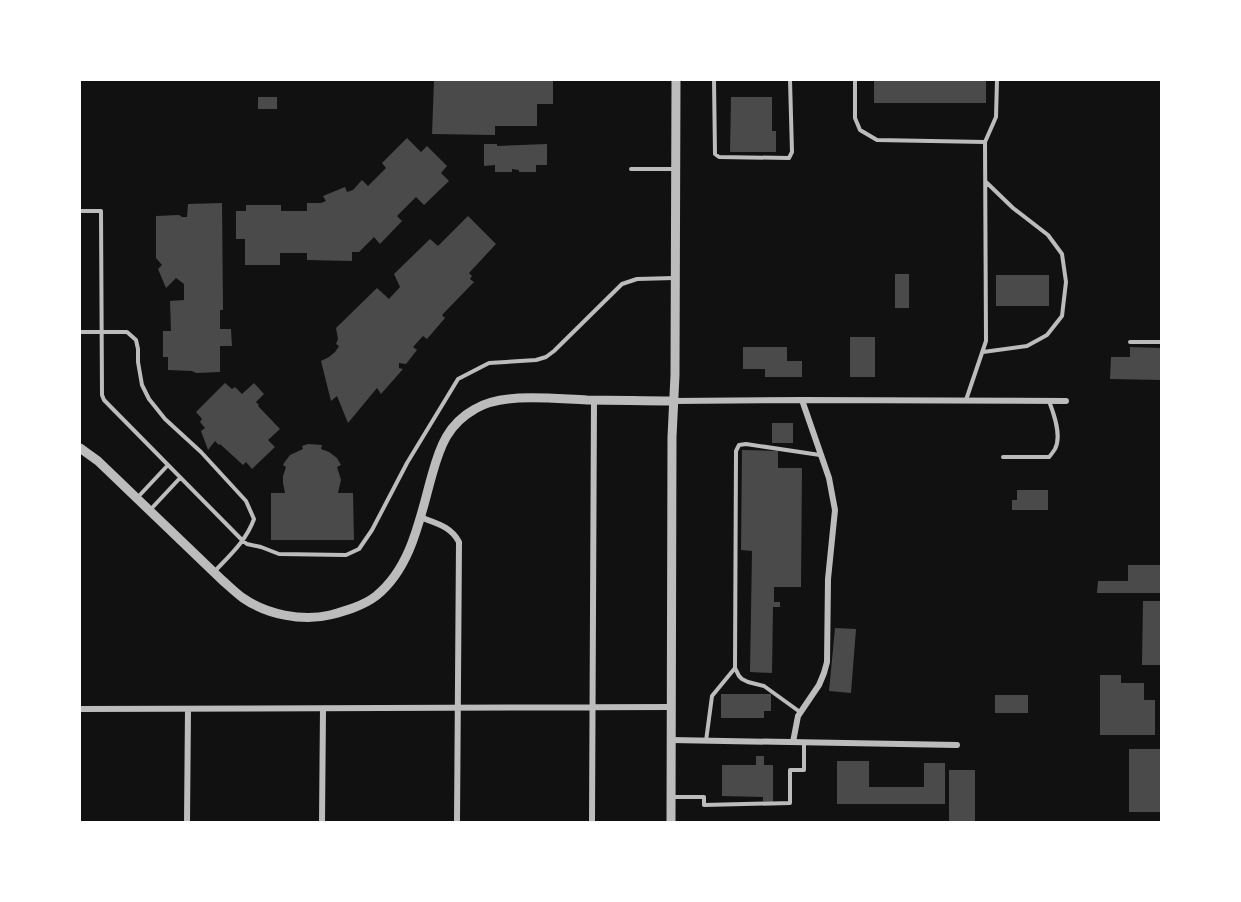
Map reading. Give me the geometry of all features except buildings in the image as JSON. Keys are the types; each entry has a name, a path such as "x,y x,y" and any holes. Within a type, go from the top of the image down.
{"street":[{"path":"670,822 676,80"},
{"path":"80,448 98,461 243,599 270,611 294,617 322,617 351,609 375,596 396,575 410,550 439,450 454,425 477,408 492,402 529,398 674,401 1066,400"},
{"path":"592,822 594,400"},
{"path":"793,742 796,720 819,685 827,662 828,579 835,510 829,478 802,400"},
{"path":"420,517 447,528 455,534 459,542 457,822"},
{"path":"80,709 672,707"},
{"path":"187,822 188,709"},
{"path":"322,822 323,709"},
{"path":"671,740 957,745"}],"lane":[{"path":"714,80 715,154 719,158 789,158 792,152 790,80"},
{"path":"855,80 855,118 860,130 877,140 985,142"},
{"path":"966,400 986,341 985,142 996,117 997,80"},
{"path":"631,169 676,169"},
{"path":"983,352 1027,346 1047,335 1062,316 1066,282 1062,254 1048,235 1013,208 985,182"},
{"path":"80,211 101,211 102,395 104,400 243,541 279,554 346,555 358,549 372,530 406,464 458,379 489,363 536,360 546,357 622,284 637,279 675,278"},
{"path":"80,332 127,332 136,340 142,385 149,399 165,419 201,452 246,501 254,519 249,531 243,541 214,572"},
{"path":"1130,342 1161,342"},
{"path":"1003,457 1049,457 1056,448 1058,436 1049,400"},
{"path":"800,712 764,686 742,679 735,668 737,448 742,444 752,444 820,455"},
{"path":"137,498 168,465"},
{"path":"150,511 180,478"},
{"path":"706,741 712,696 735,668"},
{"path":"671,797 704,797 704,805 790,803 790,770 804,770 804,743"}]}
